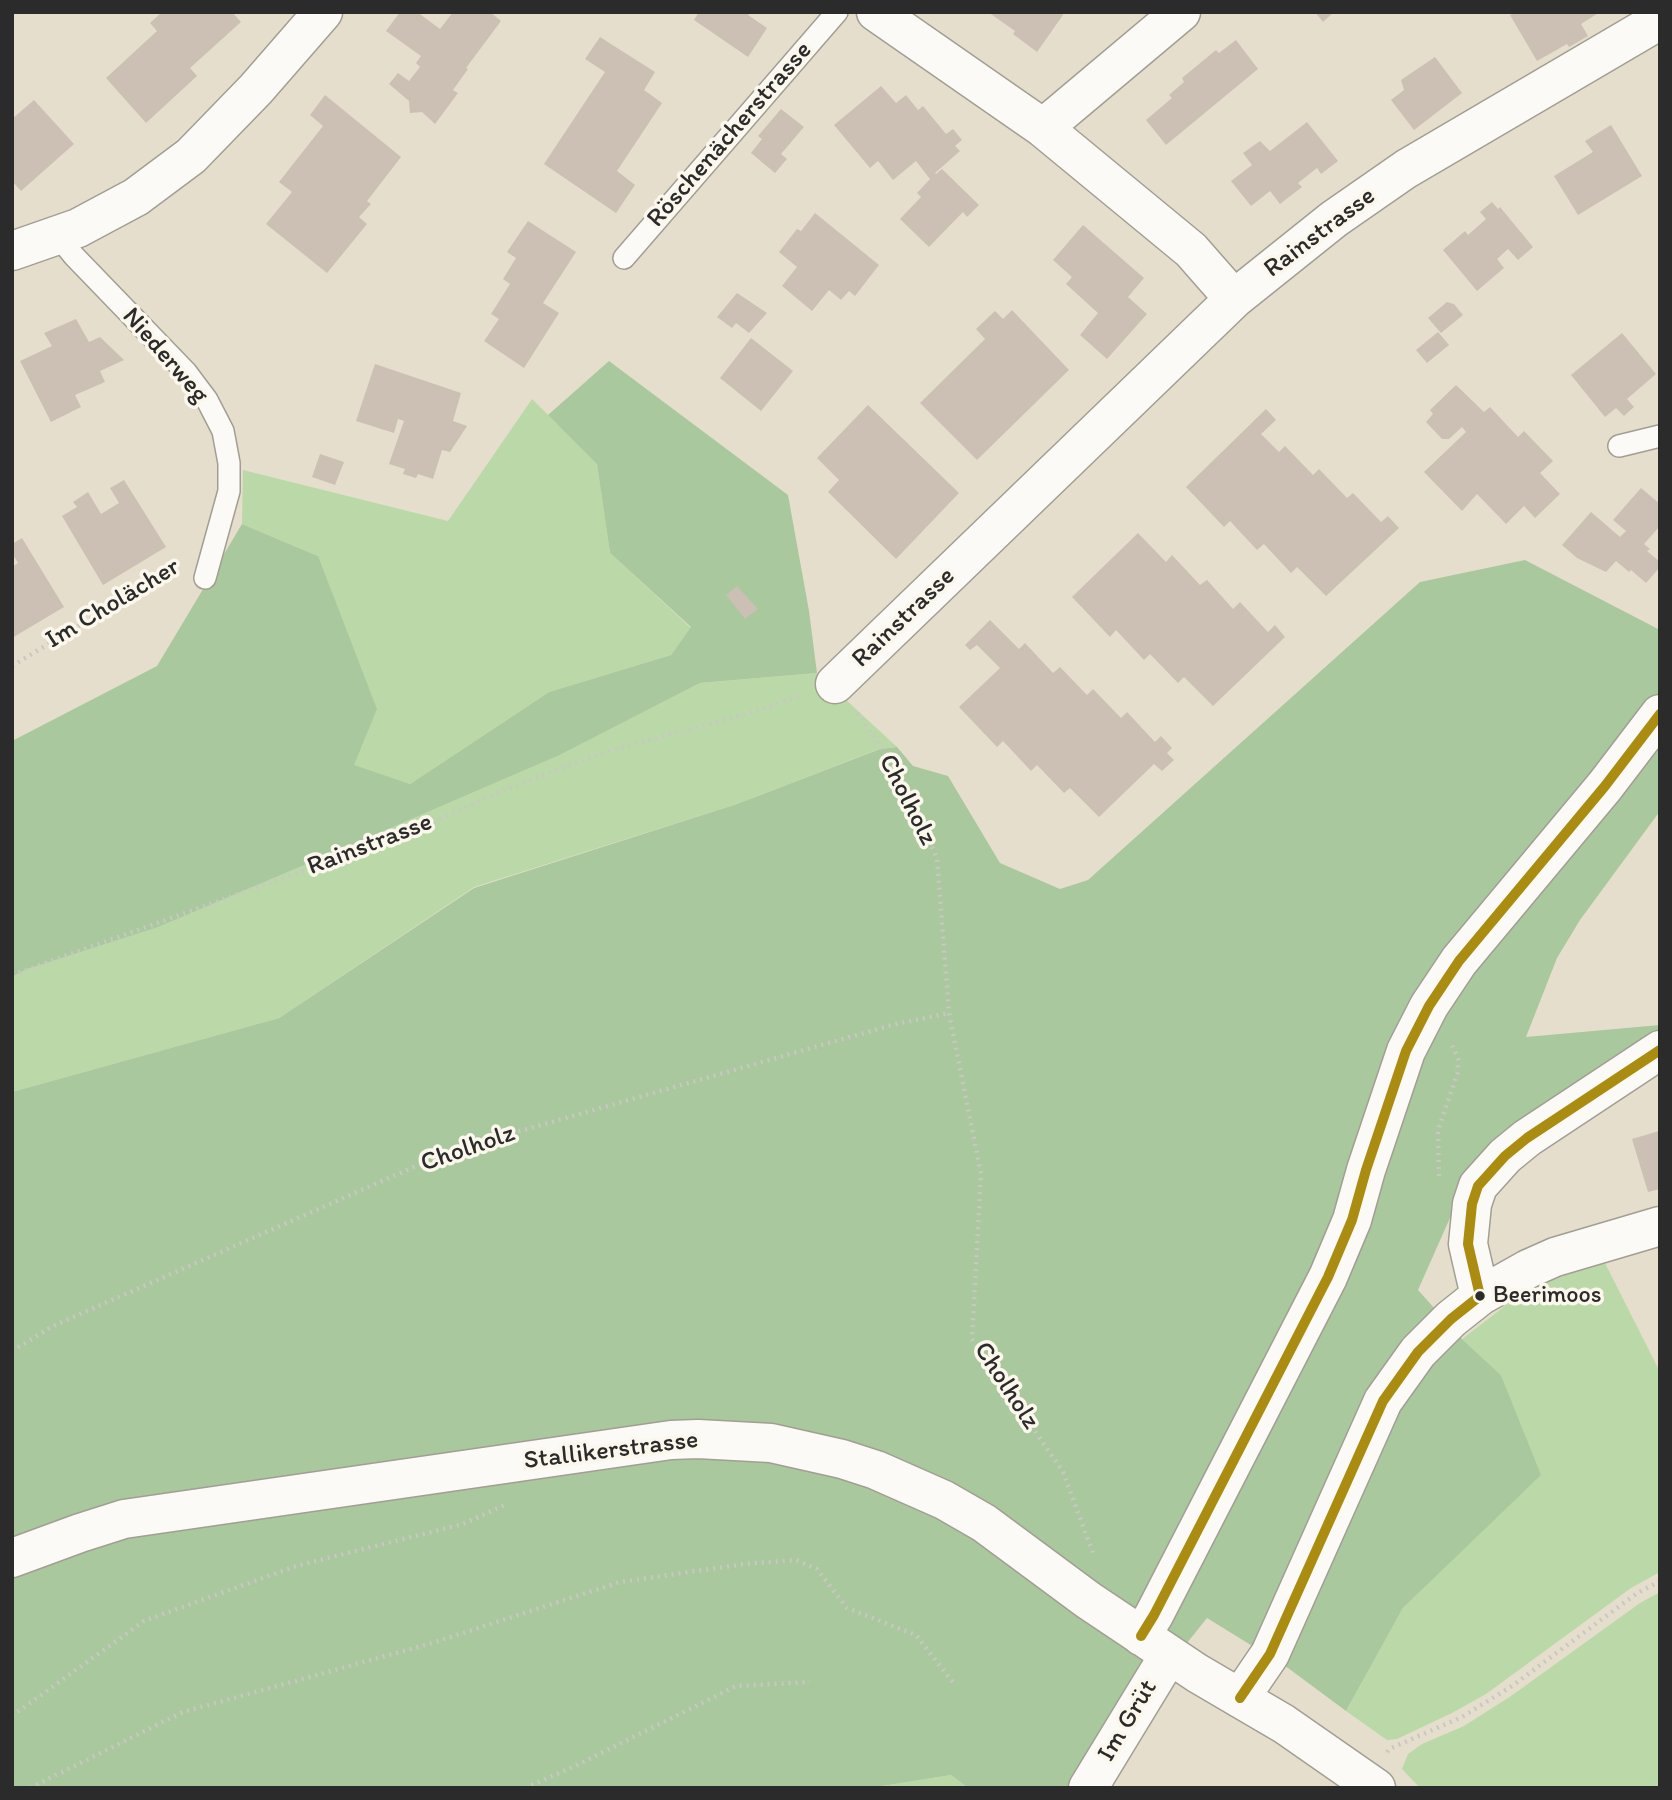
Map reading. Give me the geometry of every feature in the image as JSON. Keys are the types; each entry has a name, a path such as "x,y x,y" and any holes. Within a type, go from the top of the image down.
{"street":[{"path":"12,251 78,228 136,197 191,156 256,89 323,12"},
{"path":"876,12 1043,128 1191,250 1234,299"},
{"path":"1043,128 1181,12"},
{"name":"Rainstrasse","path":"835,684 1234,299 1334,219 1406,169 1660,20"},
{"name":"Im Grüt","path":"1088,1788 1155,1645 1160,1603 1328,1277 1352,1220 1406,1051 1429,1006 1459,961 1605,786 1660,714"},
{"path":"1480,1296 1468,1244 1472,1204 1478,1186 1505,1156 1527,1138 1660,1050"},
{"path":"1240,1698 1270,1654 1383,1401 1418,1352 1451,1319 1480,1296 1528,1269 1660,1226"},
{"name":"Stallikerstrasse","path":"12,1558 80,1532 124,1519 671,1440 771,1443 876,1469 944,1500 984,1523 1088,1600 1155,1645 1284,1724 1376,1788"}],"lane":[{"name":"Röschenächerstrasse","path":"624,258 837,12"},
{"name":"Niederweg","path":"57,235 186,372 207,400 223,431 229,463 229,491 205,578"},
{"path":"1619,446 1660,436"}],"path":[{"name":"Im Cholächer","path":"12,666 215,543"},
{"name":"Rainstrasse","path":"12,975 409,833 509,788 605,752 746,714 835,684"},
{"name":"Cholholz","path":"835,684 889,758 937,858 949,1013 981,1174 972,1339 1063,1472 1098,1568"},
{"name":"Cholholz","path":"12,1351 53,1326 450,1151 892,1025 949,1013"},
{"path":"1438,1130 1458,1072"},
{"path":"12,1716 144,1620 296,1566 463,1524"},
{"path":"30,1788 183,1712 429,1644 620,1582 745,1564 796,1560 817,1569 847,1608 916,1635 955,1685"},
{"path":"1389,1749 1462,1717 1513,1686 1636,1594 1660,1581"},
{"path":"525,1788 736,1686 810,1682"}],"green space":[{"path":"609,361 788,495 817,673 700,683 560,755 363,840 158,927 27,969 12,977 12,741 157,666 242,524 318,556 377,709 354,765 410,784 549,692 671,655 691,627 610,553 597,464 548,415"},
{"path":"532,399 597,463 610,553 691,628 671,655 549,692 410,784 354,766 318,556 242,524 243,470 448,521"},
{"path":"1525,560 1660,630 1660,811 1580,920 1557,958 1526,1037 1660,1025 1660,1034 1469,1175 1418,1290 1462,1339 1501,1375 1541,1475 1403,1608 1346,1711 1288,1668 1207,1618 1071,1788 968,1788 951,1775 870,1788 12,1788 12,1092 279,1018 474,888 737,804 880,749 897,747 913,766 948,776 1000,863 1060,889 1088,880 1420,582"},
{"path":"817,673 897,747 879,749 737,804 474,887 279,1018 12,1092 12,977 27,969 363,840 560,755 700,683"},
{"path":"1605,1263 1660,1372 1660,1572 1631,1588 1486,1694 1397,1739 1387,1740 1346,1711 1403,1608 1540,1475 1501,1375 1462,1339 1505,1306 1551,1281"},
{"path":"1660,1592 1660,1788 1420,1788 1402,1769 1408,1754 1422,1744 1464,1726 1511,1696 1640,1603"},
{"path":"951,1775 968,1788 870,1788"}],"building":[{"path":"162,12 232,12 241,22 190,68 197,76 146,123 106,78 157,31 150,23"},
{"path":"400,12 417,12 440,29 453,12 490,12 501,21 466,68 468,69 453,90 458,93 435,124 422,112 410,113 409,101 389,84 398,73 409,81 420,67 416,63 421,56 386,31"},
{"path":"699,12 750,12 748,15 767,28 748,57 694,20"},
{"path":"988,12 1060,12 1063,15 1037,52 1013,34 1015,31"},
{"path":"1315,12 1334,12 1323,22"},
{"path":"1515,12 1600,12 1581,24 1588,36 1537,61 1510,15"},
{"path":"600,37 655,72 644,90 662,103 617,171 635,185 616,213 544,164 605,72 585,59"},
{"path":"1236,40 1258,69 1166,145 1146,120 1172,98 1169,95 1184,82 1182,78 1216,50 1219,53"},
{"path":"1435,57 1462,93 1414,130 1391,100 1404,90 1401,80"},
{"path":"881,86 896,103 906,95 918,110 923,106 946,134 953,129 962,140 955,146 960,151 935,173 942,169 979,205 967,217 963,212 929,247 900,219 921,197 917,193 930,179 916,161 893,180 878,161 870,168 834,125"},
{"path":"325,95 401,157 367,201 371,204 359,217 367,224 327,273 266,224 292,192 279,182 323,126 310,115"},
{"path":"34,100 74,144 21,191 12,181 12,119"},
{"path":"781,109 804,127 781,154 787,159 775,173 751,153 762,139 758,136"},
{"path":"1307,122 1338,161 1321,174 1317,168 1298,183 1302,187 1280,204 1270,191 1251,206 1231,181 1252,165 1243,153 1260,141 1270,151"},
{"path":"1611,125 1642,176 1578,215 1554,176 1593,152 1585,141"},
{"path":"1492,202 1498,209 1500,207 1533,247 1518,260 1508,249 1497,259 1504,268 1477,291 1443,250 1465,231 1468,235 1486,219 1480,212"},
{"path":"815,213 879,265 855,296 849,291 841,300 829,290 812,311 782,286 797,267 779,252 797,229 801,231"},
{"path":"528,221 576,252 543,303 559,313 524,368 484,341 499,319 491,314 510,284 503,279 516,258 507,252"},
{"path":"1083,225 1144,278 1128,297 1147,314 1107,359 1080,335 1098,313 1066,284 1072,277 1053,260"},
{"path":"737,293 767,313 749,333 736,323 732,328 717,317"},
{"path":"1447,302 1454,304 1463,315 1441,333 1428,318"},
{"path":"1012,310 1069,370 977,460 920,403 985,339 976,329 995,311 1003,319"},
{"path":"76,319 89,342 100,337 124,360 100,371 105,382 75,395 81,407 51,422 20,361 52,346 44,333"},
{"path":"1438,332 1449,345 1427,363 1416,350"},
{"path":"1622,333 1656,374 1627,399 1634,407 1624,416 1616,408 1605,417 1571,375"},
{"path":"751,338 793,371 761,411 720,378"},
{"path":"375,364 461,393 453,421 467,426 450,452 442,450 433,479 418,474 416,478 403,474 405,469 389,464 404,421 398,419 394,433 356,421"},
{"path":"1456,385 1484,412 1490,407 1518,437 1524,431 1553,461 1540,473 1560,494 1535,518 1524,506 1506,524 1477,494 1462,511 1424,472 1466,432 1462,427 1449,439 1442,439 1426,422 1433,414 1430,410"},
{"path":"868,405 959,493 896,559 828,492 839,480 817,458"},
{"path":"1266,409 1276,420 1261,434 1279,452 1285,446 1313,475 1319,469 1347,498 1353,493 1381,522 1388,516 1399,528 1326,596 1297,567 1291,573 1264,544 1257,550 1230,521 1224,527 1186,487"},
{"path":"320,454 344,462 335,485 312,477"},
{"path":"124,480 166,547 103,585 62,516 77,507 73,502 88,492 101,514 119,503 110,488"},
{"path":"1641,488 1660,504 1660,526 1644,544 1650,549 1647,551 1660,562 1660,567 1646,583 1616,561 1606,572 1577,558 1562,545 1591,512 1620,537 1626,531 1613,520"},
{"path":"1138,533 1166,562 1172,555 1200,585 1207,580 1233,609 1240,602 1268,632 1275,625 1285,637 1213,706 1184,677 1178,683 1150,654 1144,660 1116,630 1110,637 1072,597"},
{"path":"22,538 64,607 12,638 12,567 18,563 12,553 12,544"},
{"path":"737,586 758,609 745,619 726,595"},
{"path":"990,620 1019,649 1025,643 1053,673 1060,667 1087,695 1093,689 1121,718 1127,712 1155,742 1161,736 1172,748 1167,753 1174,760 1162,771 1154,764 1099,817 1070,788 1064,793 1037,765 1031,771 1003,741 997,747 959,707 1000,668 977,645 970,650 965,645"},
{"path":"1659,1131 1660,1189 1648,1192 1632,1139"}],"transit line":[{"path":"1141,1636 1328,1277 1352,1220 1406,1051 1429,1006 1459,961 1605,786 1660,714"},
{"path":"1480,1296 1468,1244 1472,1204 1478,1186 1505,1156 1527,1138 1660,1050"},
{"path":"1240,1698 1270,1654 1383,1401 1418,1352 1451,1319 1480,1296"}],"place":[{"name":"Beerimoos","path":"1480,1296"}]}
